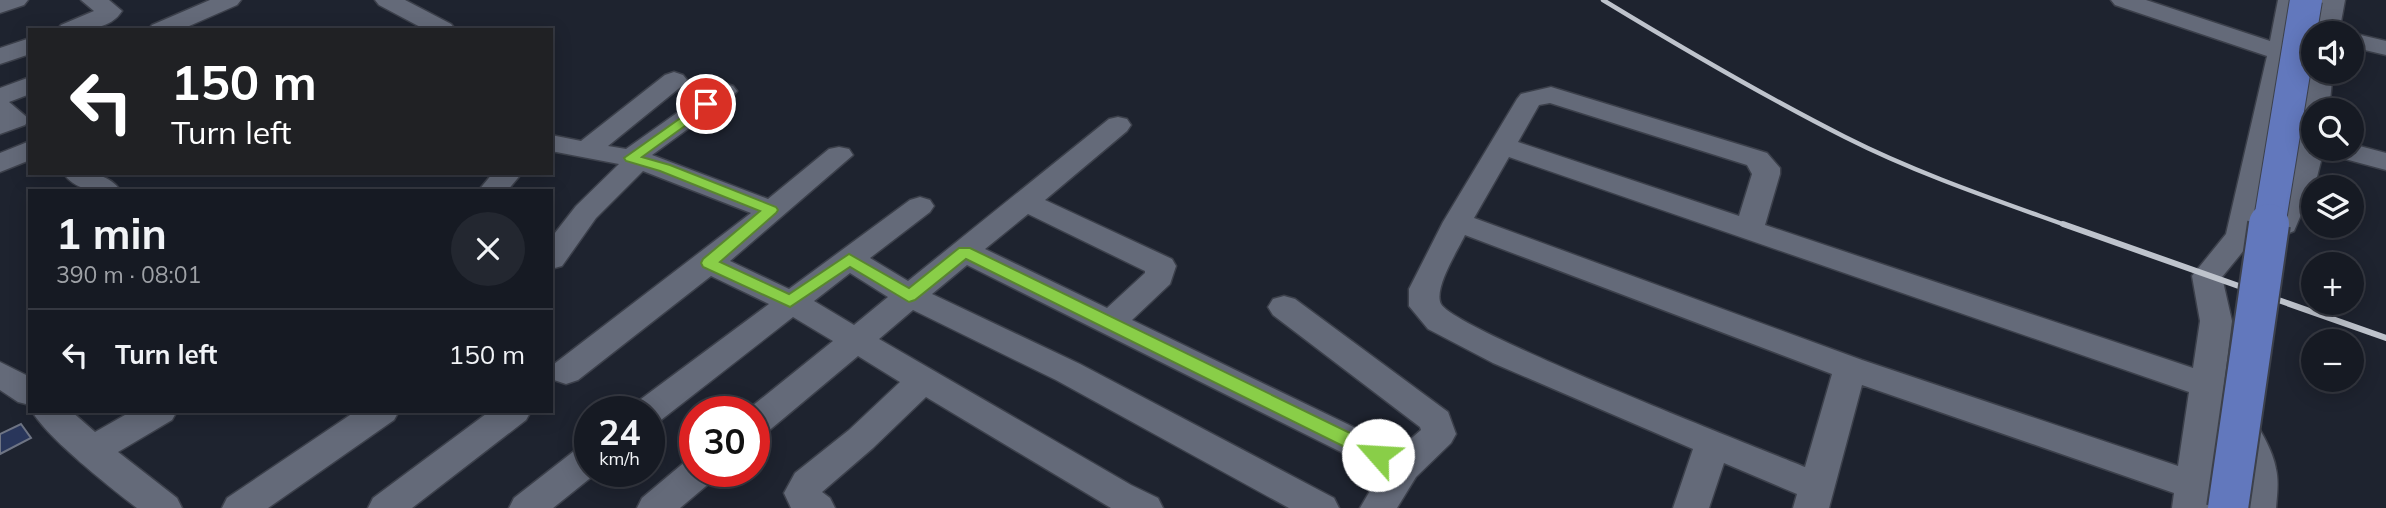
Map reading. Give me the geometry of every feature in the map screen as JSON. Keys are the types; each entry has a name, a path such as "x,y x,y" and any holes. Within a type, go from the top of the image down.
{"main road":[{"path":"2228,508 2282,133 2306,0"}],"street":[{"path":"0,6 16,0"},
{"path":"74,28 109,13 110,11 93,0"},
{"path":"165,28 229,0"},
{"path":"387,0 439,28"},
{"path":"2123,0 2279,52"},
{"path":"1457,222 2191,497 2216,321 2207,276 2240,236 2267,121 2290,0"},
{"path":"2329,21 2333,0"},
{"path":"2364,43 2386,48"},
{"path":"587,149 674,80"},
{"path":"0,97 28,86"},
{"path":"553,256 586,212 635,159 724,91"},
{"path":"1750,228 1766,174 1761,163 1749,155 1551,95 1530,99 1457,222 1424,289 1425,306 1439,321 1504,355 1712,444 1813,497 1850,368"},
{"path":"770,410 1118,125"},
{"path":"553,143 635,159 770,210"},
{"path":"1504,146 1750,228 2206,388 2249,440 2258,460 2262,479 2258,508"},
{"path":"0,164 28,150"},
{"path":"556,373 709,263 839,155"},
{"path":"2364,156 2386,163"},
{"path":"2240,236 2260,236 2284,224 2307,161"},
{"path":"80,175 104,189"},
{"path":"494,189 506,175"},
{"path":"1026,202 1161,266 1159,276 1109,324"},
{"path":"665,399 920,206"},
{"path":"964,251 1402,467"},
{"path":"849,259 909,296 1068,372 1321,508"},
{"path":"709,263 790,302 1118,495 1145,508"},
{"path":"1284,307 1436,421 1439,434 1402,467 1378,508"},
{"path":"817,508 805,500 802,493 808,483 862,439 922,381"},
{"path":"52,413 128,482 164,508"},
{"path":"92,450 157,413"},
{"path":"240,508 379,413"},
{"path":"386,508 511,413"},
{"path":"1691,508 1712,444"},
{"path":"527,508 574,471"},
{"path":"655,508 680,487"}],"building":[{"path":"21,424 31,438 0,454 0,434"}],"railway":[{"path":"1603,0 1722,71 1845,137 1927,174 2068,226"},
{"path":"2063,224 2386,338"}],"route":[{"path":"706,104 631,158 665,168 770,210 709,263 790,302 849,259 909,296 964,251 1378,455"}]}
